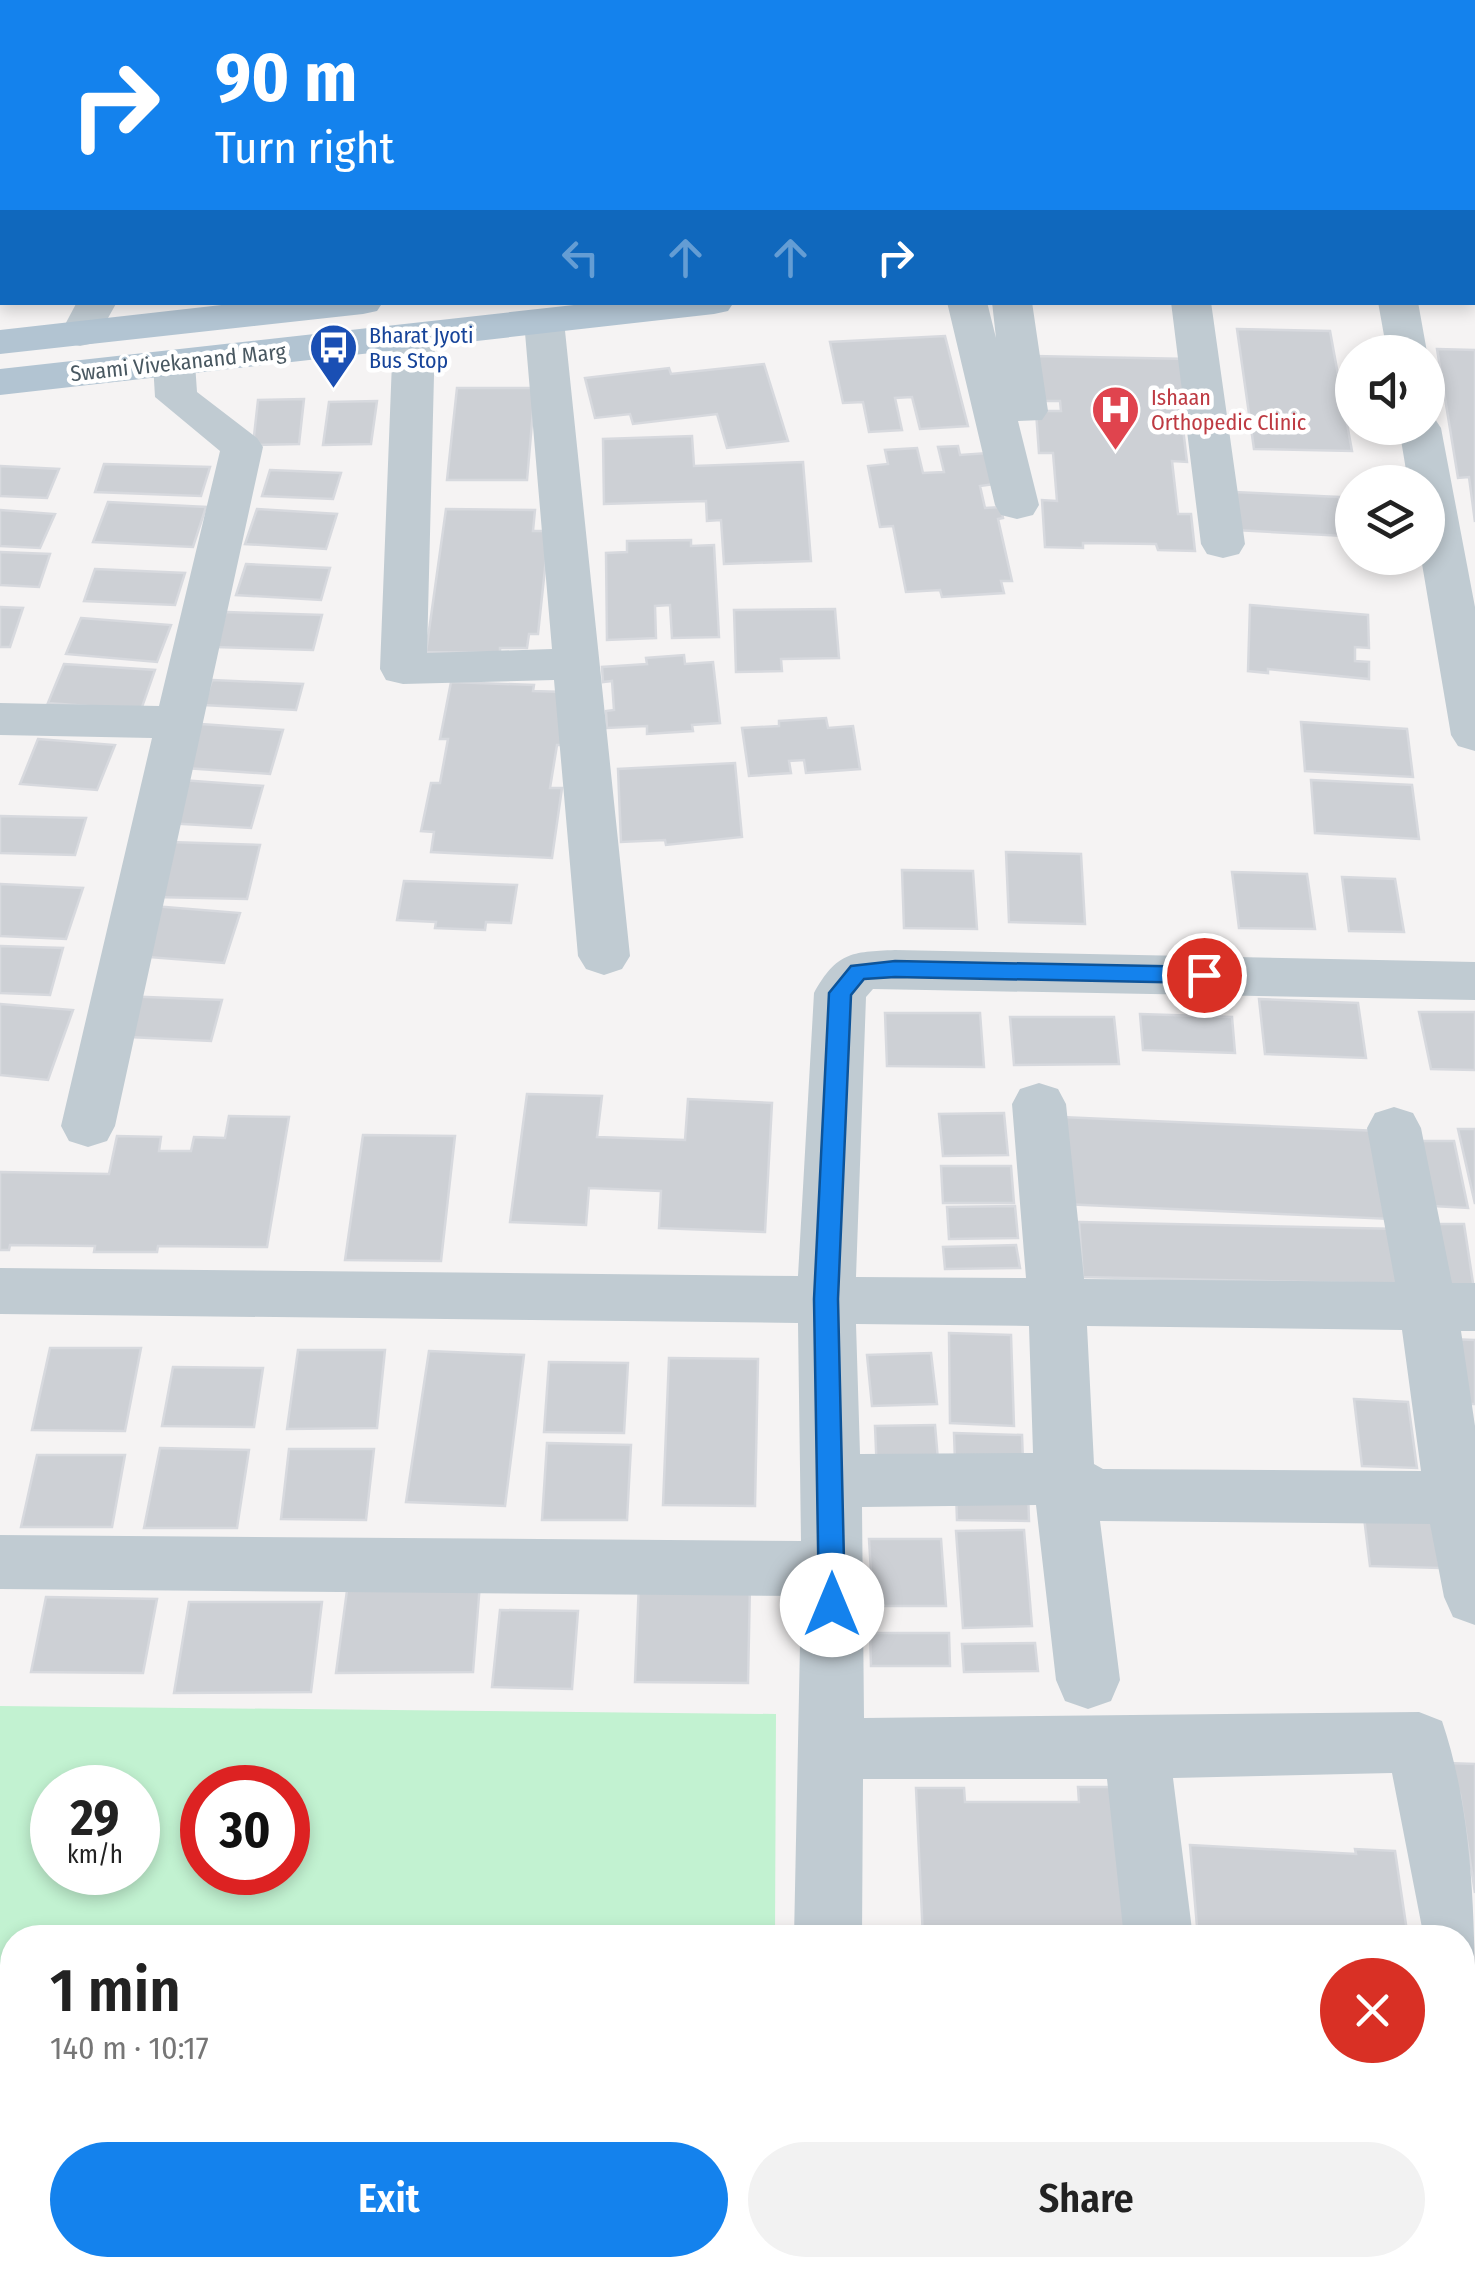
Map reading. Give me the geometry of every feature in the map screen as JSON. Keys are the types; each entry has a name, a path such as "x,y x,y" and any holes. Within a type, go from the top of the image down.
{"main road":[{"name":"Swami Vivekanand Marg","path":"0,342 88,318 311,305"},
{"name":"Swami Vivekanand Marg","path":"0,382 544,321 642,306"}],"street":[{"path":"968,305 1018,505"},
{"path":"1012,305 1027,412"},
{"path":"1190,305 1222,544"},
{"path":"1399,305 1404,335"},
{"path":"544,321 604,956"},
{"path":"414,336 403,670 577,664"},
{"path":"88,1126 242,447 176,397 174,363"},
{"path":"1423,445 1475,734"},
{"path":"0,719 181,723"},
{"path":"828,1925 832,1569 826,1299 840,993 858,971 914,969 1475,981"},
{"path":"1039,1104 1057,1302 1064,1479 1088,1680"},
{"path":"1394,1128 1452,1306 1475,1596"},
{"path":"0,1291 1452,1306"},
{"path":"830,1482 1064,1479 1098,1495 1465,1498"},
{"path":"0,1562 832,1569"},
{"path":"830,1748 1137,1748 1419,1742 1456,1925"},
{"path":"1137,1748 1157,1925"}],"green space":[{"path":"0,1706 776,1714 775,1925 0,1925"}],"building":[{"path":"1237,329 1330,331 1335,358 1335,445 1351,445 1352,451 1254,449"},
{"path":"945,336 968,426 920,429 912,397 895,398 902,430 869,432 863,402 843,403 830,342"},
{"path":"1445,349 1475,350 1475,522 1469,477 1458,478 1445,398"},
{"name":"Ishaan Orthopedic Clinic","path":"1033,356 1192,359 1200,420 1182,420 1187,462 1172,461 1178,514 1191,514 1195,551 1158,550 1156,544 1045,547 1042,500 1057,501 1053,453 1039,453 1036,411 1061,411 1060,401 1036,401"},
{"path":"764,364 788,441 727,448 717,414 633,424 630,414 595,418 585,378 669,368 671,374"},
{"path":"457,388 535,388 527,480 447,480"},
{"path":"304,399 299,444 253,445 258,400"},
{"path":"377,401 371,444 323,445 329,402"},
{"path":"692,436 694,466 803,462 811,561 724,564 721,520 707,521 706,501 604,504 603,439"},
{"path":"958,446 960,455 988,453 995,484 980,486 985,508 1001,507 1003,518 998,519 1012,581 1001,581 1004,593 942,597 940,590 906,592 893,526 880,527 868,466 888,464 885,450 917,448 923,473 944,472 938,447"},
{"path":"104,464 210,467 201,496 95,492"},
{"path":"0,466 59,469 47,498 0,496"},
{"path":"270,470 341,473 333,499 262,496"},
{"path":"1234,492 1335,497 1335,536 1236,530"},
{"path":"108,502 206,507 193,547 93,542"},
{"path":"257,509 337,514 326,549 245,544"},
{"path":"446,509 535,510 533,531 549,531 538,634 529,634 527,648 500,648 500,653 426,652"},
{"path":"0,510 55,514 40,548 0,546"},
{"path":"691,540 691,546 714,545 719,637 672,638 670,605 655,606 656,638 607,640 606,553 627,552 627,541"},
{"path":"0,552 50,554 39,587 0,585"},
{"path":"246,564 330,568 321,600 236,595"},
{"path":"95,569 185,573 175,605 84,601"},
{"path":"1250,605 1368,615 1369,648 1355,647 1355,661 1369,662 1369,679 1268,669 1268,673 1248,671"},
{"path":"0,607 23,608 10,647 0,647"},
{"path":"835,609 839,658 781,659 782,671 736,672 734,610"},
{"path":"226,612 322,615 313,650 216,647"},
{"path":"81,618 171,625 157,662 66,654"},
{"path":"684,655 685,664 713,662 720,723 692,725 693,731 647,734 647,726 607,728 606,711 614,710 612,681 603,682 602,667 647,664 646,658"},
{"path":"64,664 155,670 141,710 48,703"},
{"path":"212,680 303,684 296,710 204,705"},
{"path":"451,682 534,685 533,691 565,692 569,745 557,745 550,788 562,788 552,858 431,852 434,832 421,831 431,783 440,783 448,739 440,739"},
{"path":"826,718 828,728 853,726 860,769 806,773 804,760 789,761 791,773 749,776 742,728"},
{"path":"1301,722 1407,729 1413,777 1305,771"},
{"path":"201,724 283,730 270,774 186,768"},
{"path":"38,739 115,745 97,790 20,784"},
{"path":"735,763 742,837 666,845 665,840 621,842 618,769"},
{"path":"181,780 263,786 251,828 167,823"},
{"path":"1311,780 1412,785 1419,839 1315,833"},
{"path":"0,816 86,818 75,855 0,853"},
{"path":"170,842 260,845 247,899 155,897"},
{"path":"1006,852 1081,854 1085,924 1009,922"},
{"path":"902,870 973,871 977,929 904,928"},
{"path":"1232,872 1307,874 1315,929 1239,928"},
{"path":"1342,877 1395,879 1404,932 1349,931"},
{"path":"404,881 517,885 511,923 486,922 485,930 435,928 436,922 397,920"},
{"path":"0,884 83,888 66,939 0,936"},
{"path":"153,906 240,913 224,963 135,956"},
{"path":"0,946 63,948 50,995 0,993"},
{"path":"121,996 222,1000 211,1041 109,1036"},
{"path":"1259,999 1358,1003 1366,1058 1265,1054"},
{"path":"0,1004 73,1010 48,1080 0,1075"},
{"path":"1419,1012 1475,1012 1475,1070 1431,1069"},
{"path":"885,1013 980,1013 984,1067 887,1066"},
{"path":"1140,1014 1232,1017 1235,1053 1143,1050"},
{"path":"1010,1017 1114,1017 1119,1064 1014,1065"},
{"path":"527,1094 602,1096 597,1137 685,1140 688,1099 772,1103 765,1232 659,1228 661,1191 589,1188 586,1225 510,1222"},
{"path":"1004,1113 1008,1155 943,1156 939,1114"},
{"path":"229,1116 289,1117 267,1247 158,1246 157,1252 94,1252 95,1246 10,1245 9,1250 0,1250 0,1172 109,1174 117,1136 161,1137 159,1151 191,1151 194,1137 225,1138"},
{"path":"1061,1117 1379,1131 1391,1219 1063,1204"},
{"path":"1458,1129 1475,1129 1475,1204"},
{"path":"363,1135 455,1136 441,1261 345,1260"},
{"path":"1420,1141 1454,1141 1468,1208 1433,1206"},
{"path":"941,1166 1011,1166 1014,1203 943,1203"},
{"path":"1015,1206 1018,1238 949,1239 947,1207"},
{"path":"1079,1222 1402,1229 1399,1284 1083,1277"},
{"path":"1424,1224 1464,1224 1475,1296 1436,1296"},
{"path":"1016,1245 1020,1268 945,1269 943,1247"},
{"path":"949,1333 1011,1335 1014,1426 950,1423"},
{"path":"1449,1339 1475,1340 1475,1404 1461,1404"},
{"path":"50,1348 141,1348 125,1431 32,1430"},
{"path":"298,1350 385,1350 377,1428 287,1429"},
{"path":"429,1351 524,1355 505,1506 406,1502"},
{"path":"931,1353 937,1404 872,1406 867,1355"},
{"path":"669,1358 758,1359 755,1506 663,1505"},
{"path":"549,1362 628,1363 624,1433 544,1432"},
{"path":"173,1367 263,1368 254,1427 162,1426"},
{"path":"1354,1399 1408,1402 1417,1468 1362,1466"},
{"path":"935,1425 939,1472 877,1473 875,1426"},
{"path":"954,1433 1022,1435 1023,1462 955,1461"},
{"path":"547,1443 631,1445 627,1520 542,1520"},
{"path":"160,1448 249,1450 237,1528 144,1528"},
{"path":"289,1449 374,1449 366,1520 281,1519"},
{"path":"37,1455 125,1455 112,1527 21,1527"},
{"path":"956,1492 1028,1492 1029,1521 957,1520"},
{"path":"1362,1501 1429,1503 1440,1568 1370,1566"},
{"path":"1024,1530 1032,1626 963,1628 956,1531"},
{"path":"869,1539 941,1539 946,1606 873,1606"},
{"path":"639,1582 750,1584 748,1683 635,1682"},
{"path":"348,1583 480,1583 473,1672 336,1673"},
{"path":"46,1597 157,1599 143,1673 31,1672"},
{"path":"189,1602 322,1602 311,1692 174,1693"},
{"path":"500,1610 578,1611 572,1689 492,1687"},
{"path":"870,1633 949,1633 950,1666 871,1666"},
{"path":"1035,1643 1038,1671 964,1672 962,1644"},
{"path":"1447,1763 1475,1764 1475,1893 1460,1794"},
{"path":"1078,1787 1124,1787 1139,1925 922,1925 916,1788 964,1788 965,1802 1079,1802"},
{"path":"1190,1845 1356,1854 1355,1849 1395,1851 1406,1925 1197,1925"}],"place":[{"name":"Bharat Jyoti Bus Stop","path":"334,390"},
{"name":"Ishaan Orthopedic Clinic","path":"1116,452"}],"route":[{"path":"832,1605 826,1299 840,993 858,971 895,969 1204,975"}]}
